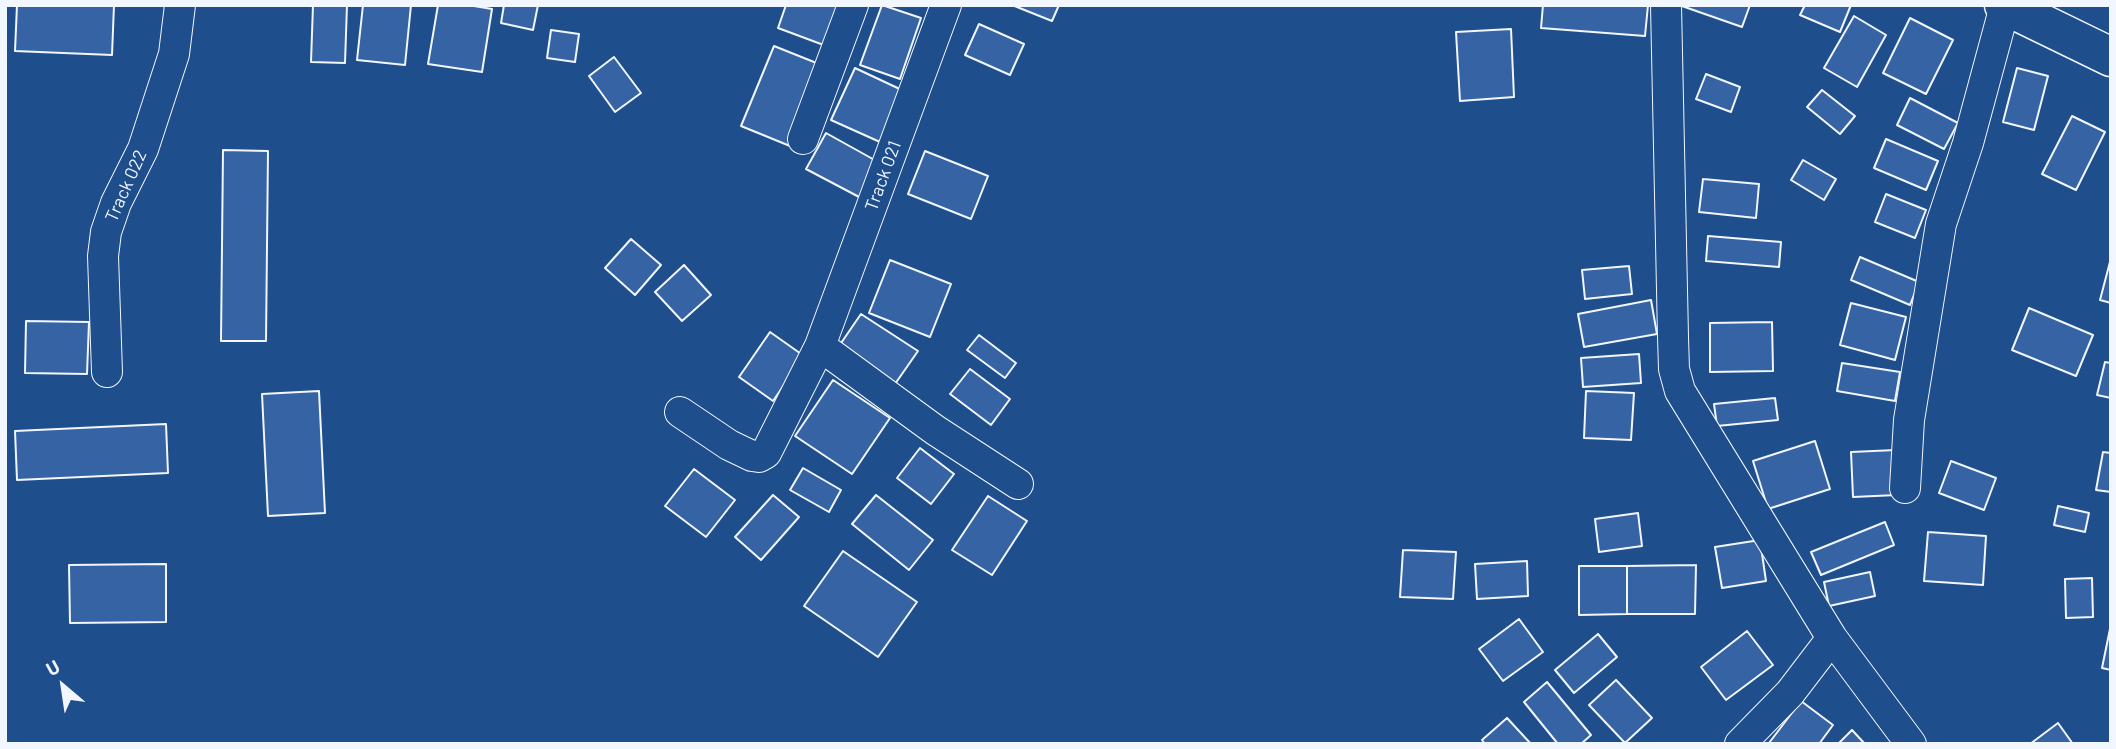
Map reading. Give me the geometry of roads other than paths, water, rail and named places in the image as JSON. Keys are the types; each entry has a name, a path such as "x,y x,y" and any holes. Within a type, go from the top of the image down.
{"highway":[{"path":"2005,6 2059,17 2111,57"}],"street":[{"name":"Track 022","path":"107,372 103,256 106,232 116,203 143,149 174,54 180,5"},
{"path":"803,139 853,5"},
{"name":"Track 021","path":"680,412 752,456 759,457 766,453 820,346 946,5"},
{"path":"1666,5 1674,369 1680,391 1832,638 1910,744"},
{"path":"1905,488 1909,420 1941,224 1968,143 2005,6"},
{"path":"820,346 935,430 1018,484"},
{"path":"1740,744 1790,693 1832,638"}]}
